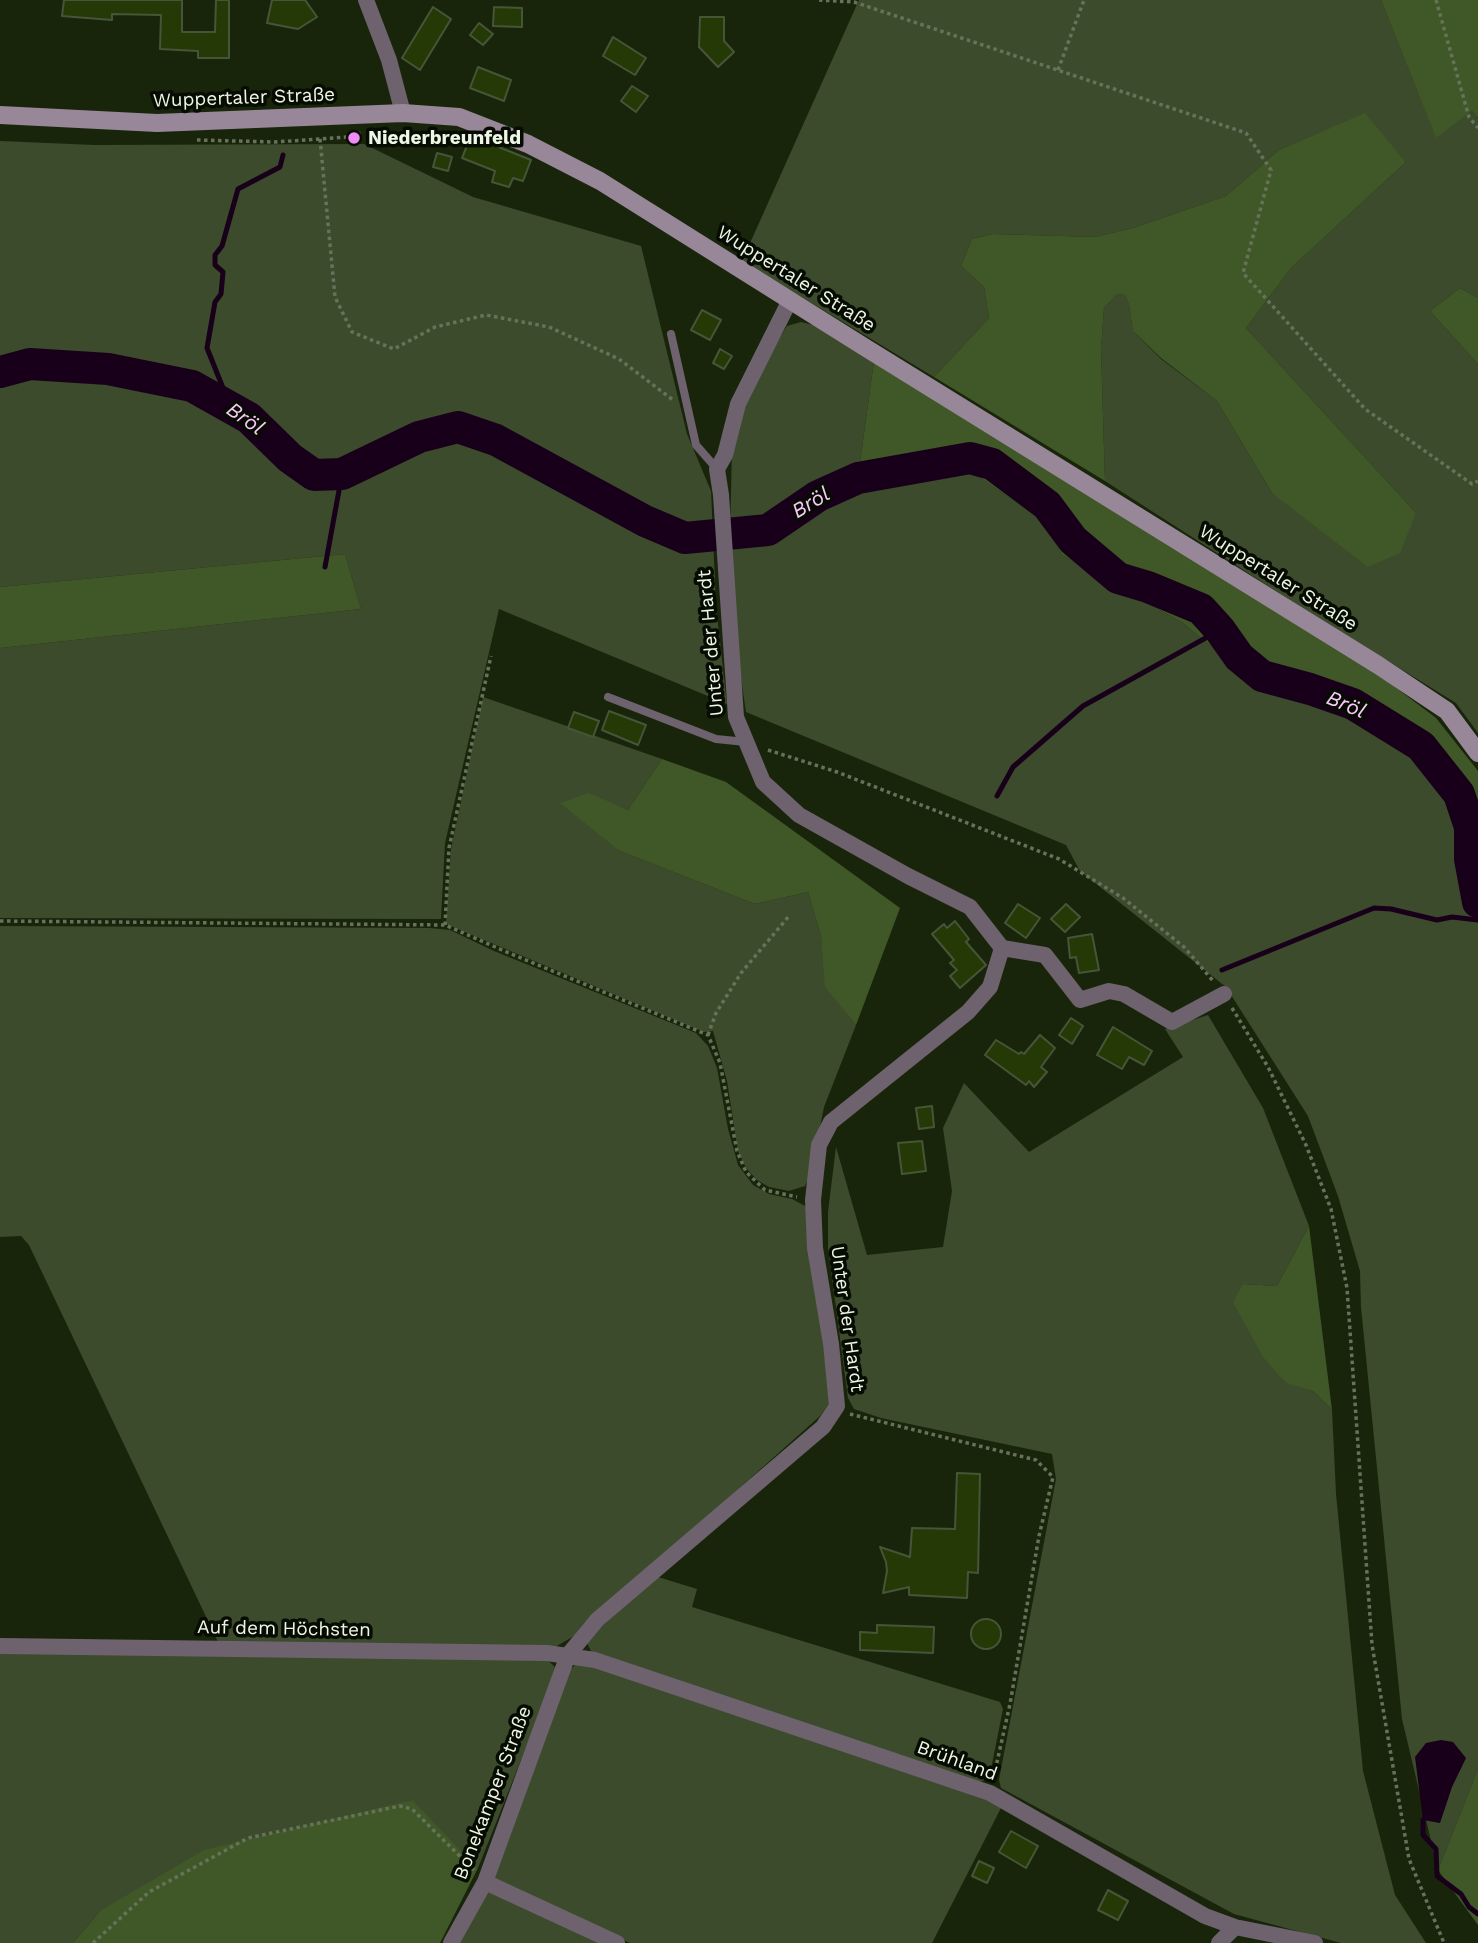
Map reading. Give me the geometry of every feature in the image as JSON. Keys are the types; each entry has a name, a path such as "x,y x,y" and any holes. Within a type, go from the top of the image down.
{"main road":[{"name":"Wuppertaler Straße","path":"0,115 157,123 403,113 459,117 528,144 600,181 1378,665 1447,711 1478,753"}],"street":[{"path":"366,0 389,60 403,113"},
{"name":"Unter der Hardt","path":"568,1655 597,1620 823,1427 837,1406 831,1344 816,1248 813,1200 819,1145 831,1122 968,1012 990,987 1002,948 970,907 799,815 763,782 736,717 718,470 725,455 738,404 790,300"},
{"path":"1002,948 1045,955 1080,1000 1109,991 1117,992 1172,1022 1224,994"},
{"name":"Auf dem Höchsten","path":"0,1646 568,1655"},
{"name":"Brühland","path":"568,1655 595,1660 990,1793 1205,1916 1235,1927 1315,1943"},
{"name":"Bonekamper Straße","path":"451,1943 485,1882 568,1655"},
{"path":"485,1882 617,1943"},
{"path":"1219,1943 1235,1927"}],"lane":[{"path":"671,334 696,445 718,470"},
{"path":"608,697 716,739 746,743"}],"path":[{"path":"819,0 854,2 1246,133 1271,170 1243,273 1365,410 1472,484 1478,481"},
{"path":"1057,71 1084,0"},
{"path":"1436,0 1469,117 1478,128"},
{"path":"320,139 335,297 352,332 394,349 435,327 486,315 549,327 618,359 688,412"},
{"path":"445,925 449,848 491,656"},
{"path":"746,743 837,772 1059,859 1123,898 1184,947 1224,994 1268,1067 1307,1145 1331,1209 1347,1288 1372,1645 1409,1859 1444,1943"},
{"path":"789,916 741,973 716,1013 708,1035 720,1063 737,1151 746,1172 765,1190 813,1200"},
{"path":"0,921 445,925 708,1035"},
{"path":"834,1410 1036,1460 1053,1477 1039,1536 1010,1704 990,1793"},
{"path":"93,1943 149,1892 248,1838 400,1806 412,1809 461,1855 485,1882"}],"green space":[{"path":"859,0 1381,0 1436,137 1472,111 1478,118 1478,298 1460,288 1430,311 1478,364 1478,733 1456,703 1105,481 1101,349 1104,308 1117,294 1125,295 1133,331 1161,359 1217,401 1272,493 1416,513 1246,328 1291,268 1406,162 1365,114 1279,150 1226,196 1133,228 1095,237 992,234 972,239 961,266 984,287 989,318 934,377 742,261"},
{"path":"1381,0 1478,0 1478,118 1472,111 1436,138"},
{"path":"1365,113 1406,162 1291,268 1246,328 1416,513 1400,553 1368,567 1272,493 1217,401 1161,358 1133,331 1125,295 1117,294 1104,308 1101,349 1105,481 934,377 989,318 984,287 961,266 972,239 992,234 1095,237 1133,228 1226,196 1279,150"},
{"path":"0,141 94,145 364,144 473,197 641,246 687,434 711,491 716,606 727,704 499,609 445,843 441,919 0,918 0,648 361,609 345,554 0,587"},
{"path":"1460,288 1478,298 1478,364 1430,311"},
{"path":"801,322 818,326 874,361 859,470 885,489 926,475 972,472 1043,521 1062,555 1183,623 1239,669 1295,700 1369,724 1440,774 1478,920 1478,1769 1438,1870 1402,1719 1361,1307 1360,1271 1338,1196 1308,1116 1226,987 1080,871 1066,845 746,712 737,651 730,538 732,448 745,405 768,357 787,326"},
{"path":"874,361 1366,665 1436,718 1478,771 1478,920 1440,774 1369,724 1295,700 1239,669 1183,623 1062,555 1043,521 972,472 926,475 885,489 869,486 859,470"},
{"path":"345,554 361,609 0,648 0,587"},
{"path":"483,697 662,759 628,810 589,794 620,851 755,904 808,892 821,936 826,987 856,1025 824,1107 810,1175 805,1186 789,1191 769,1187 757,1180 746,1168 738,1151 727,1081 713,1031 704,1032 446,924 451,849"},
{"path":"662,759 726,782 900,908 856,1025 825,987 821,936 808,892 755,904 620,851 560,803 589,793 628,810"},
{"path":"0,926 450,930 494,951 696,1033 708,1046 717,1068 728,1129 738,1165 753,1185 769,1194 792,1199 807,1207 830,1402 820,1416 604,1609 585,1622 574,1636 555,1647 220,1646 29,1245 21,1236 0,1237"},
{"path":"1208,1015 1263,1108 1309,1226 1277,1286 1243,1284 1286,1382 1313,1391 1332,1410 1336,1494 1363,1771 1395,1895 1426,1943 1341,1943 1234,1914 1001,1788 999,1780 1056,1479 1052,1454 881,1418 854,1409 848,1398 828,1248 828,1212 836,1147 867,1255 943,1247 952,1191 943,1128 964,1083 1029,1152 1183,1057 1165,1029"},
{"path":"1309,1226 1332,1410 1313,1391 1286,1383 1263,1357 1233,1302 1243,1284 1277,1286"},
{"path":"658,1577 697,1589 692,1607 1000,1702 1003,1709 990,1774 977,1783 599,1657 591,1651 587,1643 592,1635"},
{"path":"0,1651 545,1658 554,1666 556,1672 478,1868 411,1800 100,1911 73,1943 0,1943"},
{"path":"582,1663 1003,1804 932,1943 630,1943 501,1884 494,1878 567,1673 575,1665"},
{"path":"1478,1769 1478,1925 1438,1870"},
{"path":"412,1800 478,1868 440,1943 73,1943 100,1911 204,1850"},
{"path":"485,1888 608,1943 457,1943"}],"shaded area":[{"path":"1441,1740 1453,1742 1466,1758 1452,1787 1440,1823 1423,1820 1415,1757 1426,1743"}],"building":[{"path":"64,0 182,0 182,32 215,32 216,0 229,0 229,58 198,58 198,51 160,49 161,15 112,14 112,20 62,16"},
{"path":"272,0 305,0 317,17 298,29 267,23"},
{"path":"433,7 451,19 420,70 402,58"},
{"path":"494,7 522,8 522,27 493,26"},
{"path":"700,17 724,17 724,41 734,52 718,67 699,47"},
{"path":"479,23 493,34 483,45 470,35"},
{"path":"613,37 646,58 635,75 603,56"},
{"path":"478,67 511,80 504,101 470,88"},
{"path":"632,86 648,96 636,112 621,101"},
{"path":"471,136 531,160 523,181 513,178 509,187 492,182 495,171 462,158"},
{"path":"437,153 452,157 448,171 433,167"},
{"path":"702,310 721,320 710,340 691,330"},
{"path":"720,349 732,356 724,369 713,363"},
{"path":"609,711 646,725 638,745 602,730"},
{"path":"574,712 599,721 593,737 568,728"},
{"path":"1018,904 1040,918 1026,938 1005,923"},
{"path":"1066,904 1080,917 1065,932 1051,919"},
{"path":"955,921 969,939 966,942 986,965 960,988 950,976 957,970 950,963 954,960 932,934 944,924 947,928"},
{"path":"1092,934 1099,970 1079,973 1076,957 1070,958 1068,938"},
{"path":"1071,1018 1083,1026 1072,1044 1059,1035"},
{"path":"1113,1027 1152,1051 1144,1065 1129,1057 1122,1069 1097,1055"},
{"path":"1040,1035 1055,1048 1041,1067 1047,1072 1034,1087 1029,1081 1026,1085 985,1055 996,1040 1019,1054 1024,1054"},
{"path":"932,1106 934,1127 919,1129 916,1108"},
{"path":"922,1141 926,1171 902,1174 898,1143"},
{"path":"957,1473 980,1474 978,1573 968,1572 967,1598 909,1595 909,1587 883,1593 887,1571 880,1547 910,1557 912,1528 955,1529"},
{"path":"986,1619 997,1623 1001,1634 997,1645 986,1649 975,1645 971,1634 975,1623"},
{"path":"877,1625 934,1627 933,1653 860,1650 860,1632 877,1633"},
{"path":"1011,1831 1038,1846 1026,1868 999,1852"},
{"path":"979,1861 994,1868 987,1883 972,1876"},
{"path":"1108,1890 1128,1901 1118,1920 1098,1910"}],"waterway":[{"path":"231,408 207,348 215,302 221,294 223,272 215,265 215,255 222,246 238,189 280,167 283,155"},
{"name":"Bröl","path":"0,372 30,364 108,369 192,386 249,418 290,458 314,475 342,474 419,437 458,427 496,440 645,521 685,538 768,530 818,496 858,478 970,458 992,464 1047,505 1073,540 1118,578 1201,609 1239,657 1262,676 1353,704 1421,746 1459,794 1470,827 1470,859 1478,902"},
{"path":"325,567 342,474"},
{"path":"997,796 1013,767 1083,706 1220,630"},
{"path":"1222,970 1374,908 1391,909 1437,920 1452,917 1478,920"},
{"path":"1423,1820 1423,1835 1436,1849 1437,1876 1461,1894 1469,1907 1478,1914"}],"place":[{"name":"Niederbreunfeld","path":"354,138"}]}
